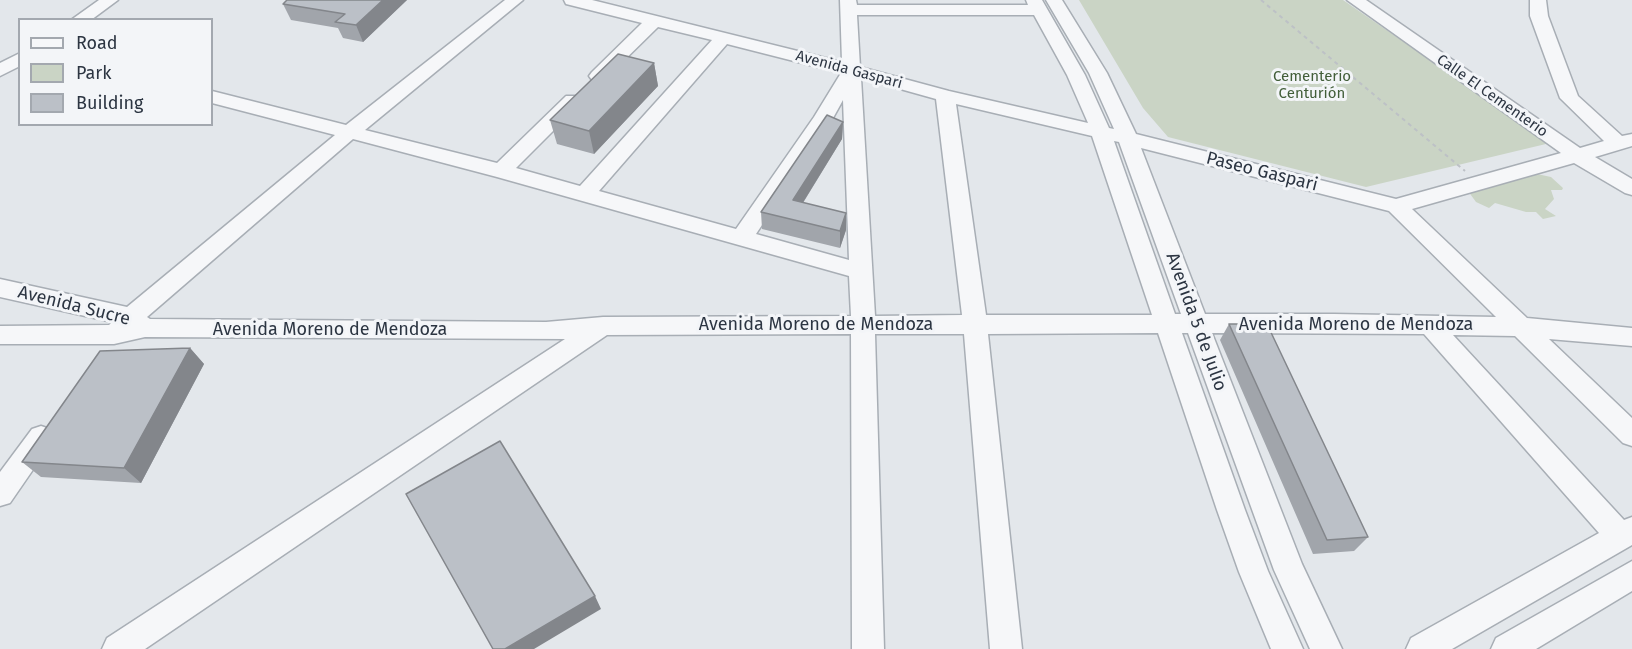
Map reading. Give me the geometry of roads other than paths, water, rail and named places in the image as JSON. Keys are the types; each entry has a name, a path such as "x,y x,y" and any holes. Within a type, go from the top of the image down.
{"street":[{"path":"82,18 110,0"},
{"path":"123,333 351,131 515,0"},
{"name":"Avenida Gaspari","path":"572,0 852,70 945,96 1127,138"},
{"name":"Calle El Cementerio","path":"1355,0 1578,156 1632,188"},
{"path":"1538,0 1539,16 1569,98 1628,143"},
{"path":"868,649 863,324 848,5 1042,3"},
{"name":"Avenida 5 de Julio","path":"1042,3 1085,93 1101,133 1254,572 1287,649"},
{"name":"Avenida 5 de Julio","path":"1042,3 1107,92 1127,138 1265,509 1289,570 1326,649"},
{"path":"501,171 654,21"},
{"path":"584,195 723,38"},
{"path":"0,71 16,52"},
{"path":"741,239 823,118 852,70"},
{"path":"945,96 975,324 1006,649"},
{"path":"213,98 351,131 501,171 860,271"},
{"name":"Paseo Gaspari","path":"1127,138 1396,206"},
{"path":"1396,206 1628,143"},
{"path":"1396,206 1632,435"},
{"name":"Avenida Sucre","path":"0,288 123,333"},
{"name":"Avenida Moreno de Mendoza","path":"0,335 546,331 603,326 1335,323 1520,327 1632,337"},
{"path":"1422,649 1626,533 1430,325"},
{"path":"118,649 603,326"},
{"path":"0,494 54,418"},
{"path":"1507,649 1632,575"}],"park label":[{"name":"Cementerio Centurión","path":"1312,86"}]}
